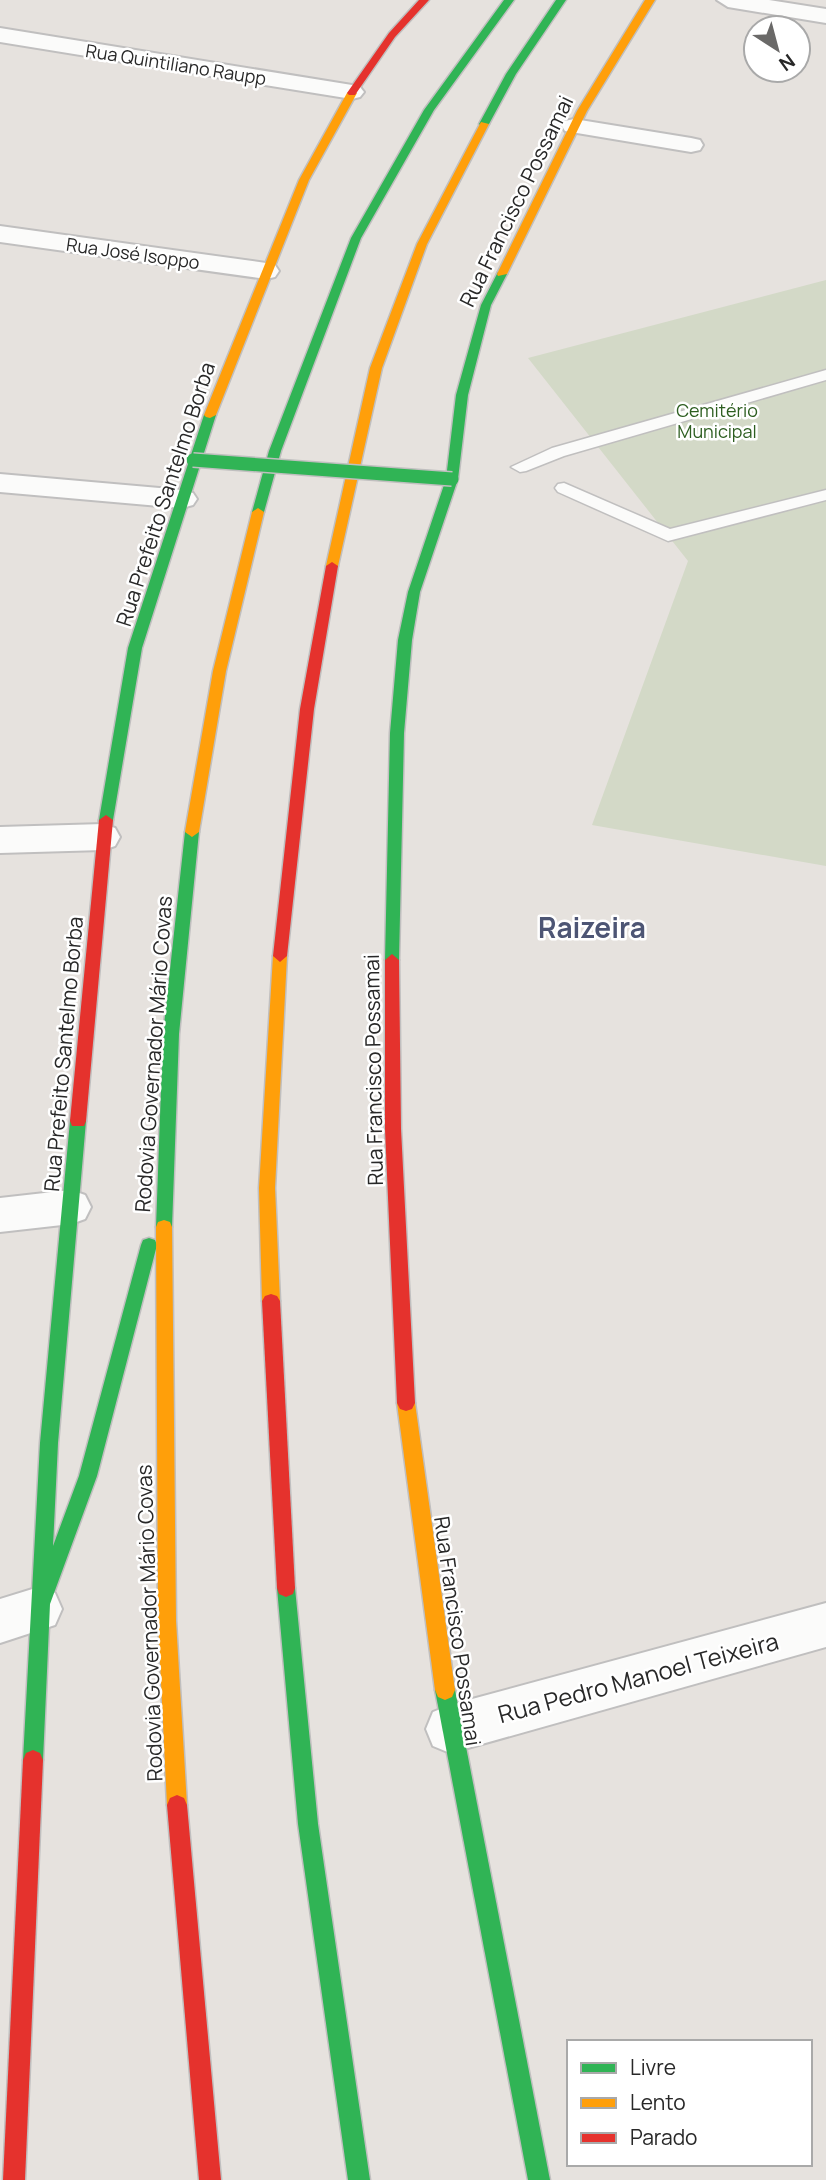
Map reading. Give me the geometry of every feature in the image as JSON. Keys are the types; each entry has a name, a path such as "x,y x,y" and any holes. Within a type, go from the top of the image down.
{"main road":[{"name":"Rua Prefeito Santelmo Borba","path":"14,2180 20,1615 49,1443 103,837 135,648 193,460 265,271 304,180 352,92 392,35 424,0"},
{"name":"Rodovia Governador Mário Covas","path":"211,2180 192,1989 170,1703 163,1404 163,1192 183,905 210,699 256,515 283,423 359,231 450,79 509,0"},
{"path":"359,2180 308,1824 284,1569 274,1395 267,1188 275,1009 289,847 307,709 332,564 358,437 376,368 417,256 461,163 511,74 561,0"},
{"name":"Rua Francisco Possamai","path":"539,2180 450,1729 408,1429 398,1280 391,995 397,733 405,640 425,553 452,479 463,395 486,305 601,75 650,0"},
{"path":"193,460 452,479"},
{"path":"20,1615 88,1476 163,1192"}],"street":[{"path":"728,0 826,16"},
{"name":"Rua Quintiliano Raupp","path":"0,35 352,92"},
{"path":"574,126 691,145"},
{"name":"Rua José Isoppo","path":"0,234 265,271"},
{"path":"0,483 183,499"},
{"path":"0,840 103,837"},
{"path":"0,1215 71,1207"},
{"name":"Rua Pedro Manoel Teixeira","path":"450,1729 826,1625"}],"lane":[{"path":"520,467 558,452 826,375"},
{"path":"564,488 668,535 826,495"}],"green space":[{"name":"Cemitério Municipal","path":"826,280 826,866 592,825 688,561 528,358"}],"traffic: fast":[{"path":"258,512 275,451 356,238 429,110 509,0"},
{"path":"484,124 511,74 561,0"},
{"path":"392,960 397,733 405,640 414,592 452,479 462,395 486,305 502,274"},
{"path":"106,820 135,648 210,415"},
{"path":"193,460 452,479"},
{"path":"164,1227 171,1034 192,832"},
{"path":"33,1760 49,1443 78,1121"},
{"path":"39,1609 88,1476 149,1245"},
{"path":"286,1588 308,1824 359,2180"},
{"path":"445,1690 539,2180"}],"traffic: slow":[{"path":"502,274 582,111 650,0"},
{"path":"210,415 304,180 352,93"},
{"path":"332,566 376,368 422,244 484,124"},
{"path":"192,832 219,671 258,512"},
{"path":"271,1301 267,1188 280,956"},
{"path":"164,1227 167,1621 177,1805"},
{"path":"406,1403 445,1690"}],"traffic: jam":[{"path":"352,93 392,35 424,0"},
{"path":"280,956 307,709 332,566"},
{"path":"78,1121 106,820"},
{"path":"392,960 393,1129 406,1403"},
{"path":"271,1301 286,1588"},
{"path":"14,2180 33,1760"},
{"path":"177,1805 210,2180"}],"district":[{"name":"Raizeira","path":"592,927"}]}
